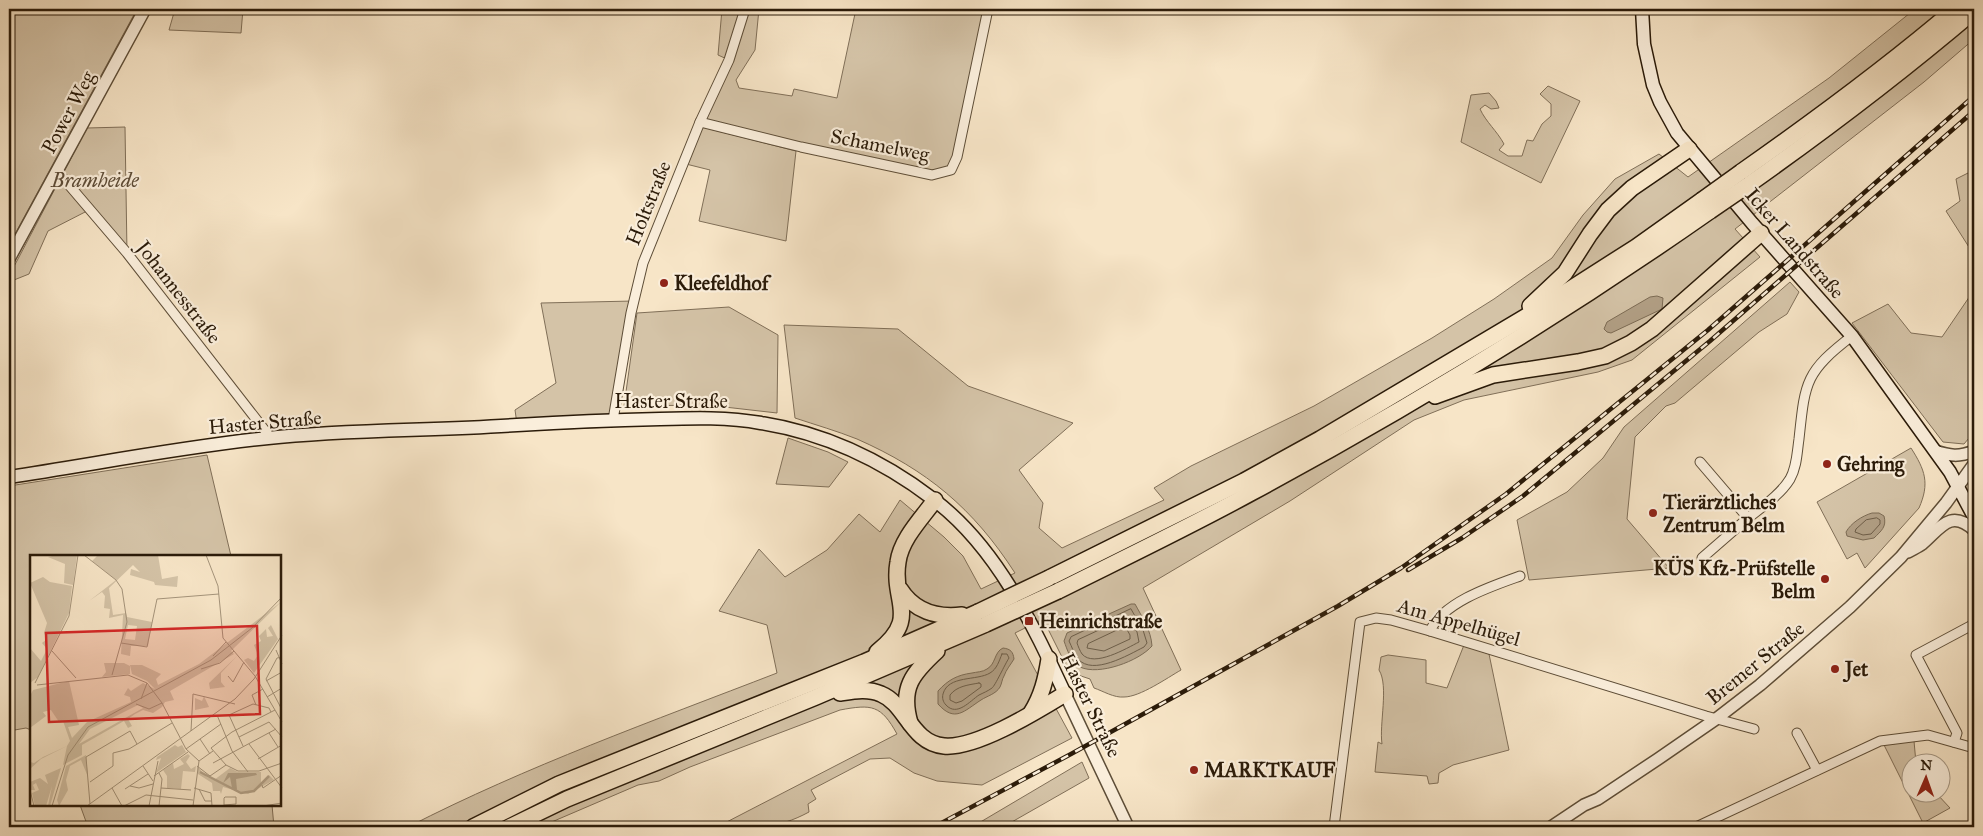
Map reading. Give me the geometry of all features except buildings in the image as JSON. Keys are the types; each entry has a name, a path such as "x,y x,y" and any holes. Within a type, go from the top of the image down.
{"highway":[{"path":"910,725 906,709 909,682 918,668 946,642 1049,578 1244,481 1320,439 1706,205 1744,178 1814,120 1878,72 1955,9"},
{"path":"1744,178 1822,132 1974,11"},
{"path":"1512,324 1565,272 1608,210 1632,188 1689,149"},
{"path":"473,827 559,784 864,662 1058,592 1250,494 1394,412 1549,319 1641,260 1706,205"},
{"path":"1394,412 1441,393 1493,376 1605,356 1631,343 1652,329 1760,233"},
{"path":"864,662 885,645 897,632 901,622 902,603 896,576 898,560 906,540 935,500"},
{"path":"898,585 905,596 916,606 929,613 947,617 982,618"},
{"path":"509,827 567,799 946,642"},
{"path":"1030,714 1044,686 1048,659"},
{"path":"816,697 864,690 882,694 893,703 910,725 929,742 943,746 962,746 988,736 1065,694"}],"main road":[{"name":"Icker Landstraße","path":"1642,9 1644,44 1653,85 1673,125 1689,149 1760,233 1852,336 1950,472 1974,517"},
{"name":"Haster Straße","path":"9,477 270,437 614,420 737,419 786,428 809,434 862,455 891,470 935,500 968,531 996,565 1048,659 1065,694"}],"street":[{"name":"Power Weg","path":"9,259 145,9"},
{"name":"Holtstraße","path":"614,420 631,313 643,263 700,122 729,60 745,9"},
{"name":"Schamelweg","path":"700,122 801,147 932,175 951,170 957,158 988,9"},
{"name":"Johannesstraße","path":"57,171 127,254 270,437"},
{"path":"1702,558 1780,491 1790,479 1796,462 1803,398 1807,384 1814,369 1852,336"},
{"path":"1935,451 1949,456 1960,456 1974,451"},
{"path":"1700,462 1748,518"},
{"name":"Bremer Straße","path":"1551,827 1598,799 1716,719 1797,654 1850,607 1900,557 1958,487 1974,464"},
{"path":"1900,557 1922,544 1941,525 1951,520 1966,524 1974,530"},
{"path":"1430,631 1439,617 1476,592 1520,576"},
{"name":"Am Appelhügel","path":"1334,827 1360,622 1376,618 1430,631 1754,729"},
{"path":"1954,742 1957,733 1916,655 1974,624"},
{"name":"Haster Straße","path":"1065,694 1128,827"},
{"path":"1797,733 1816,770"},
{"path":"1696,827 1880,741 1928,735 1974,748"},
{"name":"Bremer Straße","path":"1564,827 1587,811 1598,799"}],"green space":[{"name":"Bramheide","path":"9,9 137,9 9,245 9,59 14,55 9,45"},
{"path":"175,9 243,9 241,33 169,30"},
{"path":"722,9 759,9 755,50 736,80 739,88 792,96 794,89 837,98 856,9 988,9 951,170 932,175 700,122 729,60 718,55"},
{"path":"1915,9 1974,9 1974,39 1924,82 1735,229 1760,257 1632,360 1598,372 1464,400 1414,420 1290,501 1143,588 1181,670 1145,691 1120,697 1094,688 1090,679 1075,674 1067,667 1043,619 1015,633 1072,738 982,785 937,781 914,773 890,758 870,759 811,790 816,799 808,804 809,812 797,818 775,825 717,827 897,734 886,717 880,712 868,707 851,708 840,710 690,767 659,781 638,785 540,827 408,827 544,764 777,673 767,625 719,611 759,549 785,577 827,550 859,514 880,532 900,500 944,537 963,556 981,589 1015,573 999,550 965,510 927,478 882,451 857,439 795,418 784,325 898,329 968,386 1073,423 1019,470 1043,503 1039,528 1062,548 1164,500 1154,488 1191,466 1314,406 1432,338 1494,299 1552,258 1583,215 1615,179 1659,154 1688,177 1829,78"},
{"path":"1548,86 1580,101 1541,183 1461,142 1471,95 1489,93 1499,108 1491,109 1485,105 1480,109 1504,144 1499,150 1508,156 1522,156 1527,140 1533,141 1542,124 1551,116 1551,104 1540,94"},
{"name":"Bramheide","path":"125,127 127,253 89,210 48,231 29,274 9,282 9,276 87,128"},
{"path":"702,127 796,151 786,241 699,221 710,170 686,164"},
{"path":"1974,170 1974,255 1946,211 1960,201 1956,179"},
{"path":"1790,282 1799,292 1787,314 1759,332 1675,403 1666,406 1635,437 1627,519 1669,568 1529,580 1517,520 1567,492 1603,458 1624,427"},
{"path":"1974,290 1974,432 1964,444 1943,442 1852,323 1888,304 1911,333 1942,337"},
{"path":"634,301 613,427 518,431 515,410 556,383 541,303"},
{"path":"729,307 778,335 777,413 707,405 624,406 637,313"},
{"path":"788,438 828,452 848,462 829,487 776,484"},
{"path":"1911,448 1923,470 1925,484 1919,508 1865,568 1857,553 1847,559 1817,502"},
{"path":"207,455 231,555 30,555 30,730 26,728 9,731 9,486"},
{"path":"1464,645 1489,654 1509,750 1453,765 1439,773 1438,783 1429,784 1427,776 1375,772 1378,742 1382,744 1384,695 1382,677 1379,670 1381,657 1388,655 1426,660 1426,683 1447,688"},
{"path":"1914,741 1915,754 1900,754 1900,777 1884,745"},
{"path":"1082,762 1089,778 1003,827 972,827"},
{"path":"1914,804 1946,804 1950,808 1923,823"},
{"path":"80,806 272,806 274,827 88,827"}],"water":[{"path":"1657,296 1663,298 1662,309 1611,333 1604,329 1607,322 1650,297"},
{"path":"1872,513 1879,513 1884,516 1885,520 1883,528 1874,538 1863,540 1847,536 1846,532 1854,523"},
{"path":"1131,604 1135,604 1146,624 1152,646 1138,657 1118,666 1097,670 1077,665 1070,656 1064,641 1067,633"},
{"path":"1003,648 1011,651 1014,659 1000,687 996,691 960,713 949,713 938,704 938,691 945,684 957,677 987,669 998,652"}],"railway":[{"path":"934,827 1071,754 1338,606 1401,568 1506,494 1708,330 1974,96"},
{"path":"1408,570 1462,538 1523,496 1710,341 1974,111"}],"place":[{"name":"Kleefeldhof","path":"664,283"},
{"name":"Gehring","path":"1827,464"},
{"name":"Tierärztliches Zentrum Belm","path":"1653,513"},
{"name":"KÜS Kfz-Prüfstelle Belm","path":"1825,579"},
{"name":"Heinrichstraße","path":"1029,621"},
{"name":"Jet","path":"1835,669"},
{"name":"MARKTKAUF","path":"1194,770"}]}
